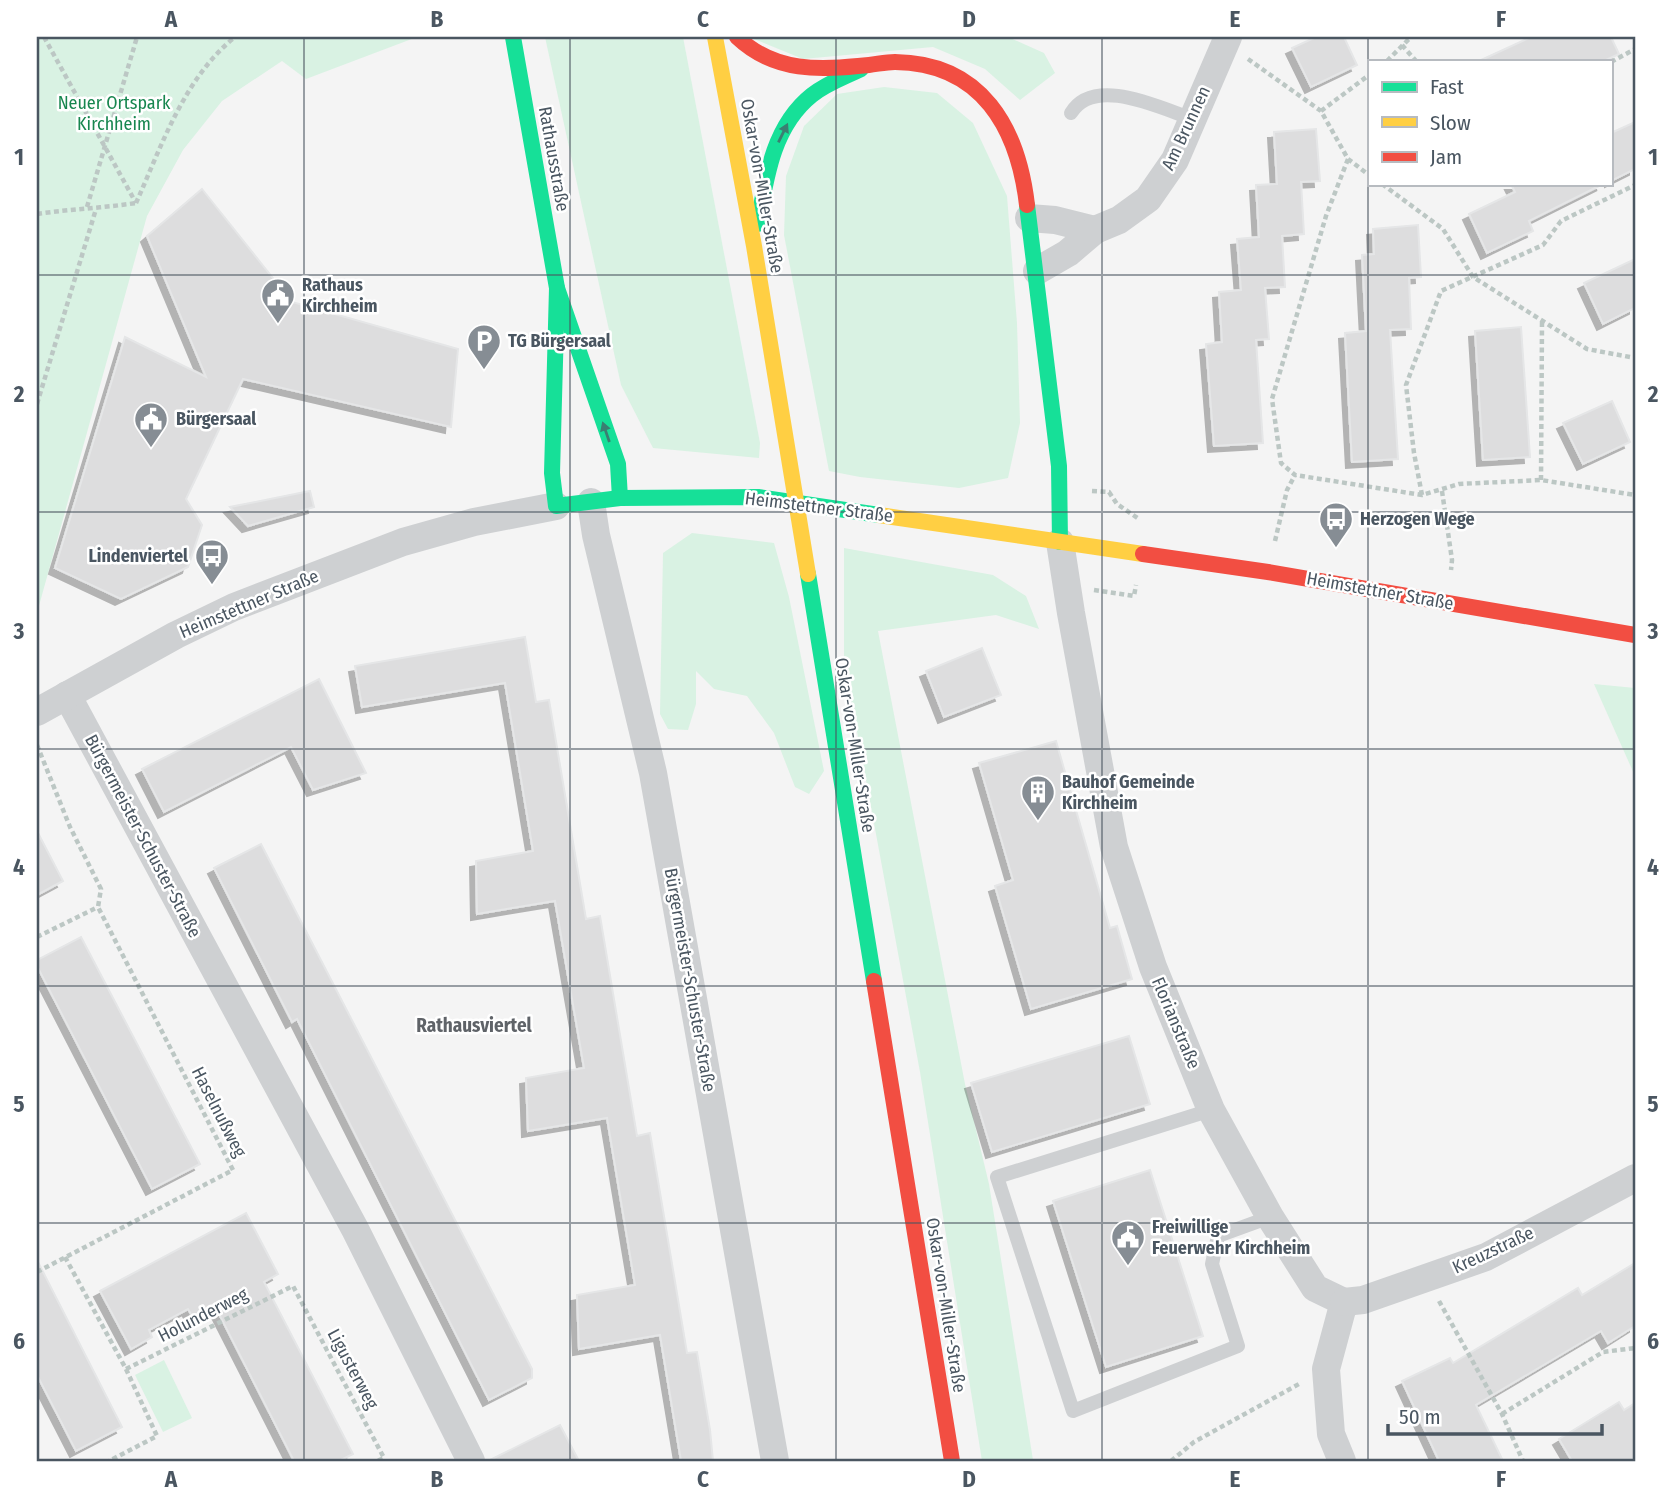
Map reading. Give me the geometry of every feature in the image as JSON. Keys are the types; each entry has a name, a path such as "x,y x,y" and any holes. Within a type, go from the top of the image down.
{"main road":[{"name":"Rathausstraße","path":"513,37 557,288 618,464 620,498"},
{"name":"Oskar-von-Miller-Straße","path":"715,37 754,246 952,1461"},
{"path":"737,37 772,63 798,68 894,62 934,68 960,80 980,94 1000,116 1012,141 1024,178 1059,466 1060,542"},
{"path":"754,246 769,166 793,113 812,95 869,65"},
{"name":"Rathausstraße","path":"556,506 552,473 557,288"},
{"name":"Heimstettner Straße","path":"556,506 620,498 758,497 1268,572 1635,635"}],"street":[{"name":"Am Brunnen","path":"1037,271 1068,253 1095,230 1119,220 1148,199 1175,160 1226,40"},
{"path":"1029,218 1055,220 1095,230"},
{"name":"Bürgermeister-Schuster-Straße","path":"591,502 596,535 653,773 775,1461"},
{"name":"Heimstettner Straße","path":"37,712 176,635 234,607 342,564 403,542 474,522 556,506"},
{"name":"Florianstraße","path":"1060,542 1114,847 1153,967 1212,1110 1270,1217 1315,1288 1344,1302"},
{"name":"Bürgermeister-Schuster-Straße","path":"67,695 355,1229 471,1461"},
{"name":"Kreuzstraße","path":"1344,1302 1363,1300 1486,1257 1635,1178"},
{"path":"1342,1461 1331,1434 1326,1369 1344,1302"}],"lane":[{"path":"1071,113 1077,103 1100,94 1134,100 1193,119"},
{"path":"1212,1110 997,1177 1073,1411 1238,1346 1212,1264 1218,1236 1270,1217"}],"path":[{"path":"44,37 136,203"},
{"path":"87,207 137,37"},
{"path":"136,203 184,97 225,45 235,37"},
{"path":"1388,60 1411,37"},
{"path":"1226,40 1321,111 1348,159 1368,174"},
{"path":"1402,45 1415,60"},
{"path":"1612,62 1635,50"},
{"path":"1321,111 1368,76"},
{"path":"1348,159 1326,216 1272,399 1281,463 1295,475 1422,495 1459,484 1541,480 1635,495"},
{"path":"1422,495 1406,385 1440,291 1543,245 1561,221 1635,185"},
{"path":"1385,186 1443,229 1473,277 1587,349 1635,358"},
{"path":"37,214 136,203"},
{"path":"37,404 96,209"},
{"path":"1541,480 1542,322"},
{"path":"1278,530 1287,490 1295,475"},
{"path":"1089,491 1109,492 1117,504 1138,517 1143,528"},
{"path":"1442,491 1451,561"},
{"path":"1108,592 1134,596 1137,576"},
{"path":"37,745 70,827 101,889 98,907 37,936"},
{"name":"Haselnußweg","path":"37,1272 233,1170 98,907"},
{"path":"65,1257 125,1369 157,1436 109,1461"},
{"path":"1427,1279 1502,1414 1523,1461"},
{"name":"Holunderweg","path":"125,1369 293,1286"},
{"name":"Ligusterweg","path":"293,1286 384,1458 377,1461"},
{"path":"1502,1414 1603,1352 1635,1348"},
{"path":"1171,1461 1194,1442 1326,1369"}],"green space":[{"name":"Neuer Ortspark Kirchheim","path":"37,37 417,37 306,79 282,61 222,101 183,150 147,216 37,613"},
{"path":"545,37 683,37 760,443 759,458 653,448 621,385"},
{"path":"749,37 1008,37 1044,53 1055,73 1020,100 985,69 933,47 803,59"},
{"path":"884,87 937,93 973,123 1007,196 1017,323 1020,423 1008,478 959,488 829,471 784,235 786,176 804,126 837,94"},
{"path":"692,533 774,543 789,597 824,771 809,794 795,787 774,733 747,696 714,689 696,671 696,704 688,730 668,729 660,714 663,553"},
{"path":"844,548 993,575 1026,596 1039,629 996,615 878,631 965,1084 989,1184 1033,1460 982,1461 920,1072 844,661"},
{"path":"1594,684 1635,688 1635,776"},
{"path":"164,1360 192,1418 163,1432 135,1375"}],"building":[{"path":"1316,37 1344,37 1357,65 1311,87 1292,48"},
{"path":"1531,37 1611,37 1619,54 1606,60 1481,60"},
{"path":"1635,122 1635,169 1612,180 1612,133"},
{"path":"1316,129 1320,181 1301,182 1304,234 1282,236 1285,287 1265,288 1269,339 1256,340 1263,443 1214,446 1206,344 1222,342 1219,292 1241,290 1237,239 1259,237 1256,185 1277,184 1274,132"},
{"path":"1512,186 1599,186 1529,221 1533,231 1487,253 1469,214 1515,192"},
{"path":"202,189 292,302 458,349 451,427 243,379 186,499 202,525 188,567 121,599 55,568 125,337 206,377 147,236"},
{"path":"1418,225 1421,277 1409,278 1411,329 1390,330 1398,459 1352,462 1345,333 1366,331 1362,255 1374,254 1373,229"},
{"path":"1635,259 1635,308 1603,324 1584,283"},
{"path":"1521,327 1530,457 1483,460 1475,331"},
{"path":"1612,401 1630,442 1583,464 1563,423"},
{"path":"310,491 314,507 248,526 230,507"},
{"path":"525,637 536,702 549,700 586,919 600,916 637,1136 650,1133 687,1353 697,1352 713,1461 681,1461 660,1335 579,1349 577,1295 635,1285 607,1118 528,1131 526,1078 584,1068 555,901 477,914 476,861 533,851 505,683 362,707 355,666"},
{"path":"982,648 1001,695 944,717 926,671"},
{"path":"319,679 366,773 313,790 291,747 164,812 142,769"},
{"name":"Bauhof Gemeinde Kirchheim","path":"1056,741 1110,928 1117,926 1132,979 1031,1009 995,886 1013,880 979,763"},
{"path":"37,831 63,881 37,895"},
{"path":"261,844 532,1369 532,1378 489,1400 297,1019 292,1022 214,868"},
{"path":"81,937 200,1164 152,1189 37,966 37,960"},
{"path":"1129,1036 1150,1104 992,1152 971,1083"},
{"path":"1150,1170 1203,1336 1106,1367 1053,1201"},
{"path":"246,1213 278,1274 264,1282 353,1454 339,1461 294,1461 216,1308 194,1319 188,1309 149,1330 152,1337 131,1349 100,1291"},
{"path":"37,1260 122,1427 76,1451 37,1375"},
{"path":"1635,1263 1635,1326 1608,1343 1601,1331 1476,1405 1503,1461 1439,1461 1402,1381 1450,1358 1453,1363 1578,1288 1582,1295"},
{"path":"1619,1402 1624,1410 1635,1403 1635,1461 1572,1461 1559,1439"},
{"path":"560,1425 579,1461 488,1461"}],"traffic: fast":[{"path":"513,37 557,288 618,464 620,498"},
{"path":"758,224 768,171 788,122 812,95 861,69"},
{"path":"1027,205 1059,466 1060,542"},
{"path":"557,288 552,473 556,506 620,498 758,497 879,515"},
{"path":"808,574 874,981"}],"traffic: slow":[{"path":"715,37 754,246 808,574"},
{"path":"879,515 1143,554"}],"traffic: jam":[{"path":"737,37 767,57 798,66 833,68 895,62 925,65 951,74 973,87 990,105 1004,126 1015,150 1027,205"},
{"path":"1143,554 1268,572 1635,635"},
{"path":"874,981 952,1461"}],"place":[{"name":"Rathaus Kirchheim","path":"278,325"},
{"name":"TG Bürgersaal","path":"484,371"},
{"name":"Bürgersaal","path":"151,449"},
{"name":"Herzogen Wege","path":"1336,549"},
{"name":"Lindenviertel","path":"212,586"},
{"name":"Bauhof Gemeinde Kirchheim","path":"1038,822"},
{"name":"Freiwillige Feuerwehr Kirchheim","path":"1128,1267"}],"district":[{"name":"Rathausviertel","path":"474,1025"}]}
